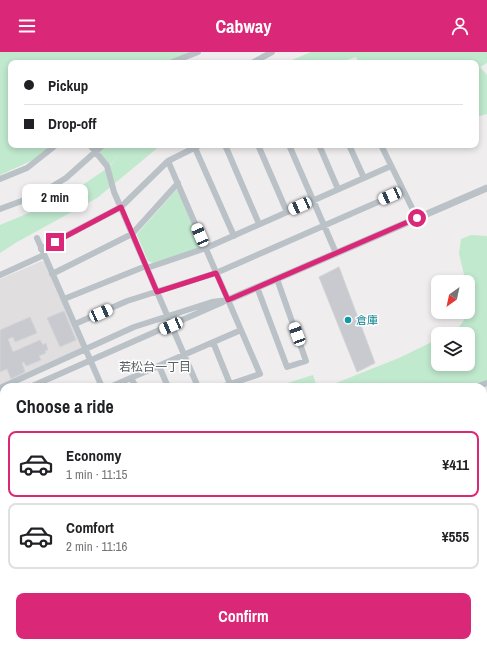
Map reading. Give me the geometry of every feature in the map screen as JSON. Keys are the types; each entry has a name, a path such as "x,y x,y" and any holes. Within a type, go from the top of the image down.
{"street":[{"path":"178,60 198,52"},
{"path":"257,60 272,52"},
{"path":"0,179 27,168 52,148"},
{"path":"93,148 107,166 114,192 196,383"},
{"path":"0,202 1,209 38,195 66,178 100,148"},
{"path":"0,275 121,207 168,160 194,148"},
{"path":"199,148 234,236"},
{"path":"225,148 259,224"},
{"path":"259,148 287,212"},
{"path":"290,148 336,253"},
{"path":"320,148 338,189"},
{"path":"350,148 364,178"},
{"path":"382,148 417,218"},
{"path":"168,160 260,374 233,383"},
{"path":"64,300 146,267 206,248 391,166"},
{"path":"52,274 132,234 178,183"},
{"path":"40,383 487,188"},
{"path":"75,324 127,301 216,273 403,190"},
{"path":"37,238 100,383"},
{"path":"257,287 287,367 306,361 277,279"},
{"path":"12,383 134,328 212,302 228,300"},
{"path":"119,383 241,330"},
{"path":"213,342 230,383"},
{"path":"159,366 166,383"},
{"path":"30,375 32,383"},
{"path":"131,378 134,383"}],"shaded area":[{"path":"42,261 47,263 83,346 81,351 9,383 0,383 0,279"}],"green space":[{"path":"0,52 191,52 174,60 8,60 8,148 51,148 42,156 0,175"},
{"path":"311,52 487,52 487,63 480,67 487,75 487,114 479,116 479,60 358,60 356,57 347,60 292,60"},
{"path":"102,148 157,148 97,198 0,253 0,225 62,199 109,167 120,155 109,166 99,154 99,150"},
{"path":"176,190 180,191 203,244 201,247 153,263 148,261 137,235"},
{"path":"471,235 487,236 487,383 336,383 399,358 431,342 431,371 475,371 475,327 458,327 465,319 475,319 475,275 464,275 459,254 461,239"},
{"path":"313,375 316,383 288,383"}],"building":[{"name":"倉庫","path":"339,267 375,363 357,372 319,277"},
{"path":"64,311 76,340 60,347 47,318"},
{"path":"30,317 37,333 15,342 13,337 8,339 13,352 40,340 43,345 46,343 48,350 45,351 46,353 39,356 41,360 26,366 24,362 22,363 25,372 11,379 7,369 0,372 0,330"}],"place":[{"name":"倉庫","path":"348,320"}],"district":[{"name":"若松台一丁目","path":"155,367"}],"route":[{"path":"55,242 121,207 157,292 216,273 228,300 417,218"}]}
